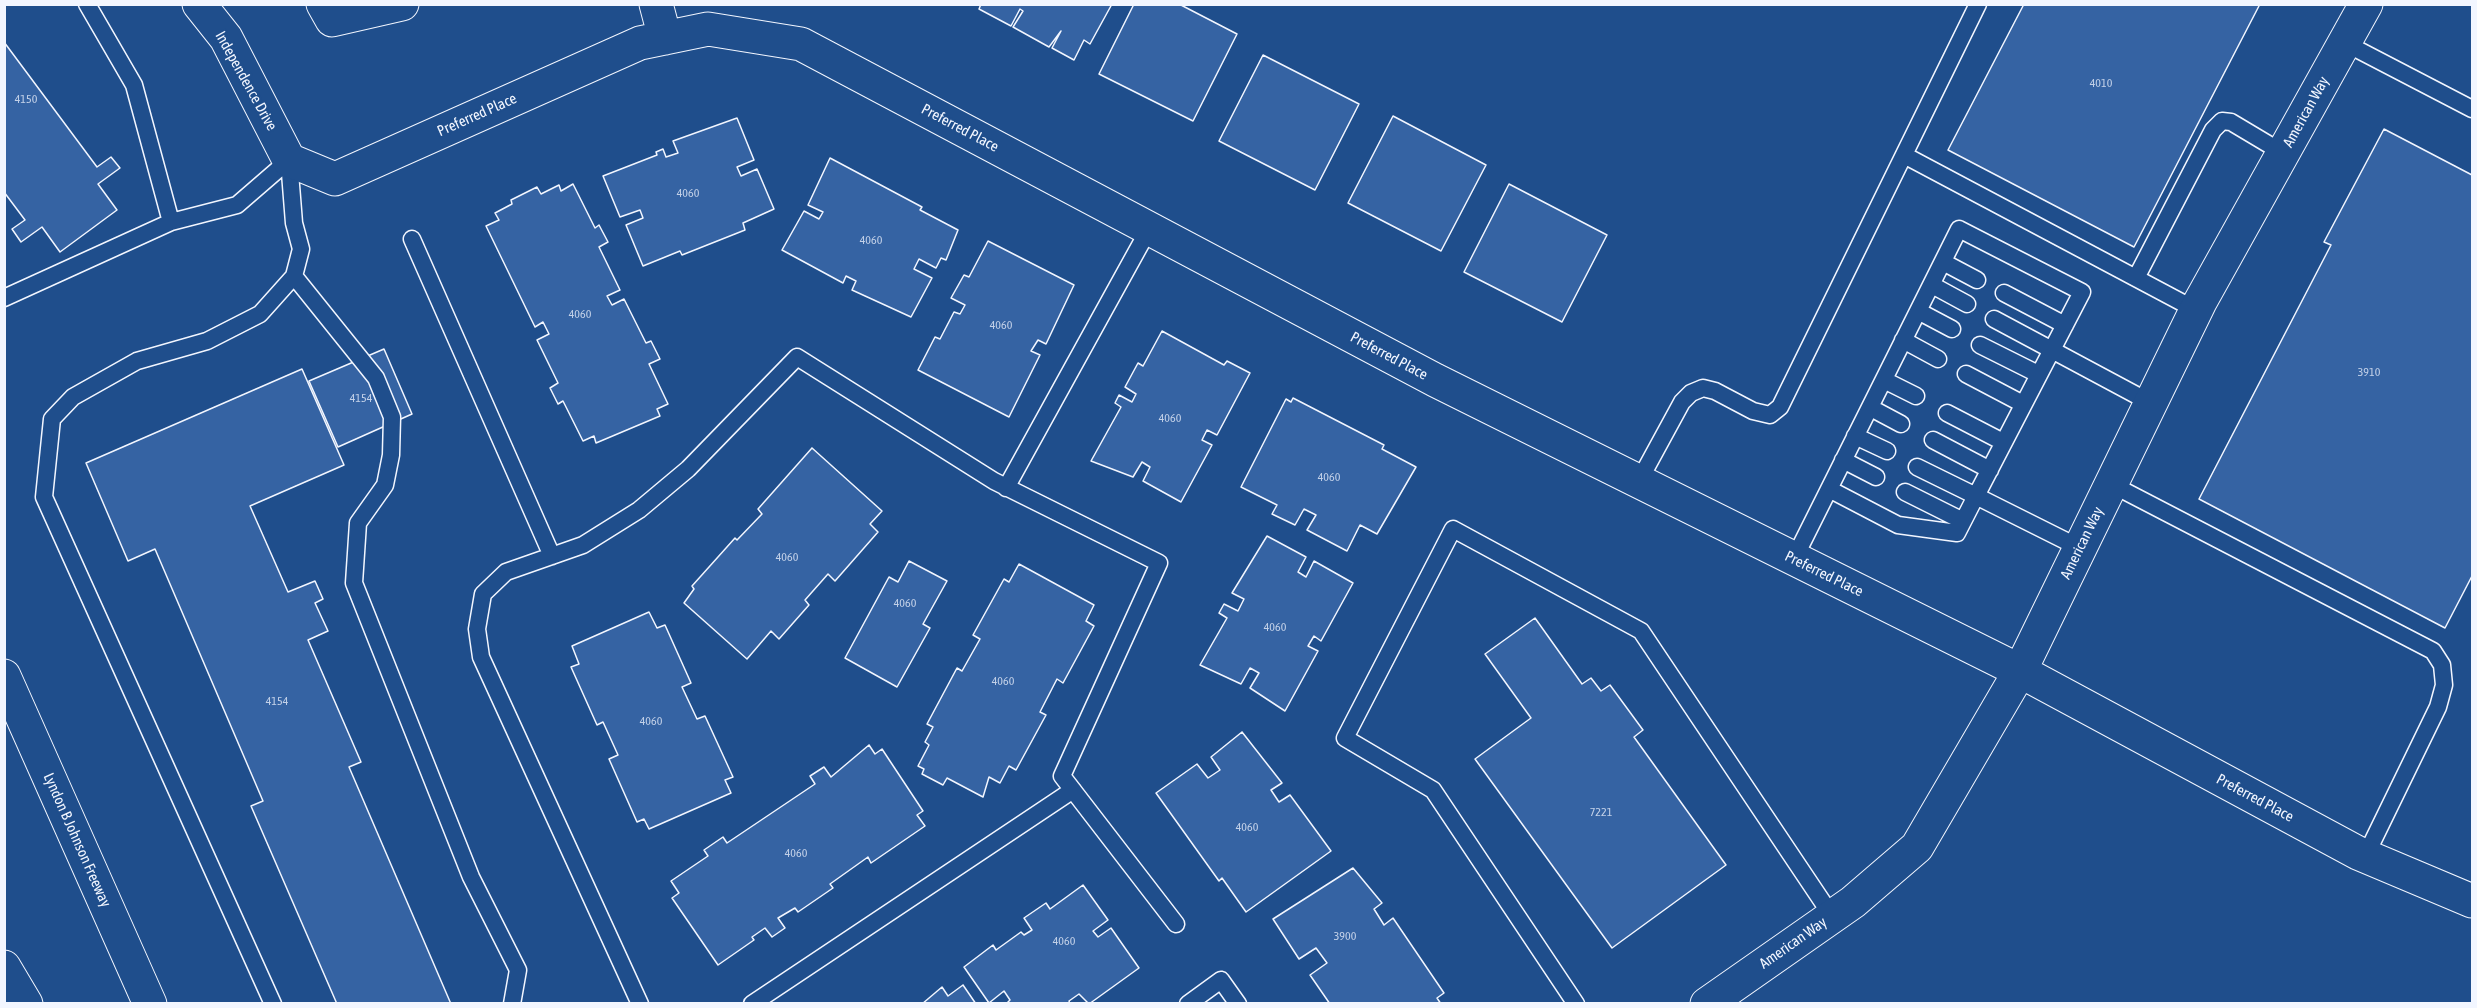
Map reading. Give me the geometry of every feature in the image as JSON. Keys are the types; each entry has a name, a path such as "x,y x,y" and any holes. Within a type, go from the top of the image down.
{"main road":[{"name":"Independence Drive","path":"199,4 226,38 290,160"},
{"path":"323,4 332,20 402,4"},
{"path":"656,4 665,38"},
{"name":"American Way","path":"1707,1004 1853,902 1917,848 2020,671 2196,310 2366,4"},
{"name":"Preferred Place","path":"290,160 335,179 640,43 708,29 801,44 1435,380 2020,671 2366,857 2472,901"},
{"name":"Lyndon B Johnson Freeway","path":"4,676 150,1004"},
{"path":"4,967 26,1004"}],"lane":[{"path":"87,4 134,85 171,222"},
{"path":"1639,482 1682,402 1691,393 1703,388 1715,391 1753,411 1770,415 1780,407 1978,4"},
{"path":"2345,43 2472,109"},
{"path":"2136,278 2212,130 2222,121 2231,122 2283,153"},
{"path":"1904,155 2196,310"},
{"path":"4,298 171,222 237,205 290,160"},
{"path":"273,1004 44,497 52,419 73,397 137,361 207,341 260,314 294,276 301,249 294,223 290,160"},
{"path":"1006,488 1149,229"},
{"path":"1794,559 1903,340 1944,262 1959,229 2082,292 1957,533 1898,525 1829,489"},
{"path":"412,239 552,556"},
{"path":"1944,262 1977,280"},
{"path":"294,276 376,378 392,417 391,455 385,485 358,523 354,583 471,877 518,970 512,1004"},
{"path":"1932,285 1967,304"},
{"path":"2004,293 2065,326"},
{"path":"1918,312 1952,329"},
{"path":"1994,319 2151,403"},
{"path":"1903,340 1938,359"},
{"path":"1980,345 2038,374"},
{"path":"640,1004 481,657 477,629 483,594 506,572 583,545 639,510 688,469 797,357 1006,488 1159,563 1062,776 1176,924"},
{"path":"1966,374 2023,404"},
{"path":"1884,380 1917,396"},
{"path":"1870,408 1901,424"},
{"path":"1947,413 2003,442"},
{"path":"1855,436 1887,451"},
{"path":"1932,440 1990,470"},
{"path":"1843,460 1876,477"},
{"path":"1917,467 2080,548"},
{"path":"2111,484 2420,641 2433,651 2442,665 2444,685 2438,707 2366,857"},
{"path":"1905,492 1963,521"},
{"path":"1576,1004 1433,790 1345,738 1453,529 1641,631 1832,916"},
{"path":"752,1004 1073,790"},
{"path":"1188,1004 1221,980 1238,1004"}],"building":[{"path":"981,4 1112,4 1090,44 1084,40 1074,60 1052,48 1061,31 1049,47 1013,27 1023,11 1020,9 1011,26 979,9"},
{"path":"1134,4 1179,4 1237,34 1193,121 1099,74"},
{"path":"2024,4 2260,4 2134,247 1948,150"},
{"path":"4,42 97,167 111,157 120,168 98,184 117,210 60,252 42,227 21,242 12,229 25,220 4,192"},
{"path":"1263,55 1359,104 1315,190 1219,141"},
{"path":"1393,116 1486,165 1441,251 1348,203"},
{"path":"737,118 754,160 737,167 741,176 757,169 774,209 743,223 745,230 682,255 680,251 643,266 626,225 643,218 640,210 620,217 603,176 657,155 656,152 663,149 666,157 678,153 673,141"},
{"path":"2384,129 2472,175 2472,576 2445,628 2199,499 2331,245 2324,242"},
{"path":"830,158 922,207 920,210 958,230 946,260 941,258 936,268 919,259 914,269 932,278 911,317 852,290 856,281 846,276 843,283 782,250 804,211 819,219 823,212 808,205"},
{"path":"573,184 595,228 599,225 608,242 599,247 620,290 607,296 612,305 624,299 646,343 651,341 660,359 649,364 668,404 657,409 660,416 596,443 594,436 583,441 563,401 558,404 550,388 558,383 537,340 549,334 543,322 535,327 486,226 499,220 495,213 512,204 511,200 537,187 541,194 559,185 561,191"},
{"path":"1509,184 1607,235 1562,322 1464,272"},
{"path":"988,241 1074,285 1046,344 1038,340 1031,351 1040,355 1009,417 918,370 935,337 940,339 954,312 960,314 965,305 951,298 964,275 969,277"},
{"path":"1162,331 1224,365 1227,361 1250,373 1217,435 1207,430 1202,440 1212,445 1181,502 1143,481 1150,467 1142,462 1133,477 1091,461 1121,407 1115,403 1119,395 1132,402 1136,394 1125,387 1138,363 1143,366"},
{"path":"384,349 412,414 338,447 309,381"},
{"path":"302,369 344,465 250,506 288,592 315,581 323,599 315,603 328,631 308,640 361,762 349,767 451,1004 337,1004 251,806 263,801 155,549 128,561 86,463"},
{"path":"1293,398 1384,445 1382,449 1416,467 1377,534 1360,525 1347,551 1307,530 1316,515 1304,509 1295,525 1272,514 1277,505 1241,487 1286,399 1291,402"},
{"path":"812,448 882,511 870,524 878,532 835,581 828,574 805,600 809,605 779,639 771,631 747,659 684,603 694,589 692,586 735,538 737,540 762,514 758,509"},
{"path":"1267,536 1306,557 1298,572 1306,577 1314,561 1353,583 1321,641 1314,636 1308,646 1318,651 1285,711 1250,688 1259,673 1250,668 1241,684 1200,665 1227,618 1219,613 1224,604 1238,611 1244,599 1232,593"},
{"path":"909,561 947,581 923,624 930,628 897,687 845,658 889,577 898,582"},
{"path":"1019,564 1094,605 1086,621 1094,626 1063,683 1057,679 1040,712 1046,715 1016,770 1009,766 1000,783 989,777 983,797 947,778 943,785 922,774 924,769 918,766 929,745 925,742 933,727 927,724 957,668 962,671 980,639 973,635 1004,579 1009,582"},
{"path":"649,612 657,628 665,625 691,683 682,687 697,719 705,716 733,777 725,780 731,793 649,829 644,819 637,822 609,759 618,755 603,722 597,725 571,667 579,664 572,646"},
{"path":"1535,618 1582,684 1591,678 1601,691 1610,685 1643,730 1634,737 1726,865 1612,948 1475,759 1531,718 1485,654"},
{"path":"1242,732 1282,783 1271,790 1279,802 1290,795 1331,851 1246,912 1222,878 1219,881 1156,793 1197,764 1208,778 1220,770 1211,757"},
{"path":"869,745 875,754 882,749 923,811 917,815 925,826 871,863 868,857 830,884 833,888 798,912 795,908 778,918 785,928 772,937 765,928 752,937 754,940 718,965 672,898 679,893 671,881 708,856 704,850 723,837 727,843 815,784 810,776 824,767 831,777"},
{"path":"1353,868 1382,903 1374,909 1384,925 1393,918 1444,993 1437,998 1441,1004 1330,1004 1310,975 1327,963 1316,948 1299,959 1273,919"},
{"path":"1083,885 1108,920 1093,931 1098,937 1111,928 1139,968 1089,1004 1079,994 1069,1001 1070,1004 1006,1004 1010,1000 1004,991 989,1003 964,967 993,945 996,950 1021,932 1024,935 1032,930 1024,918 1046,903 1050,909"},
{"path":"963,985 976,1004 922,1004 942,987 948,996"}]}
